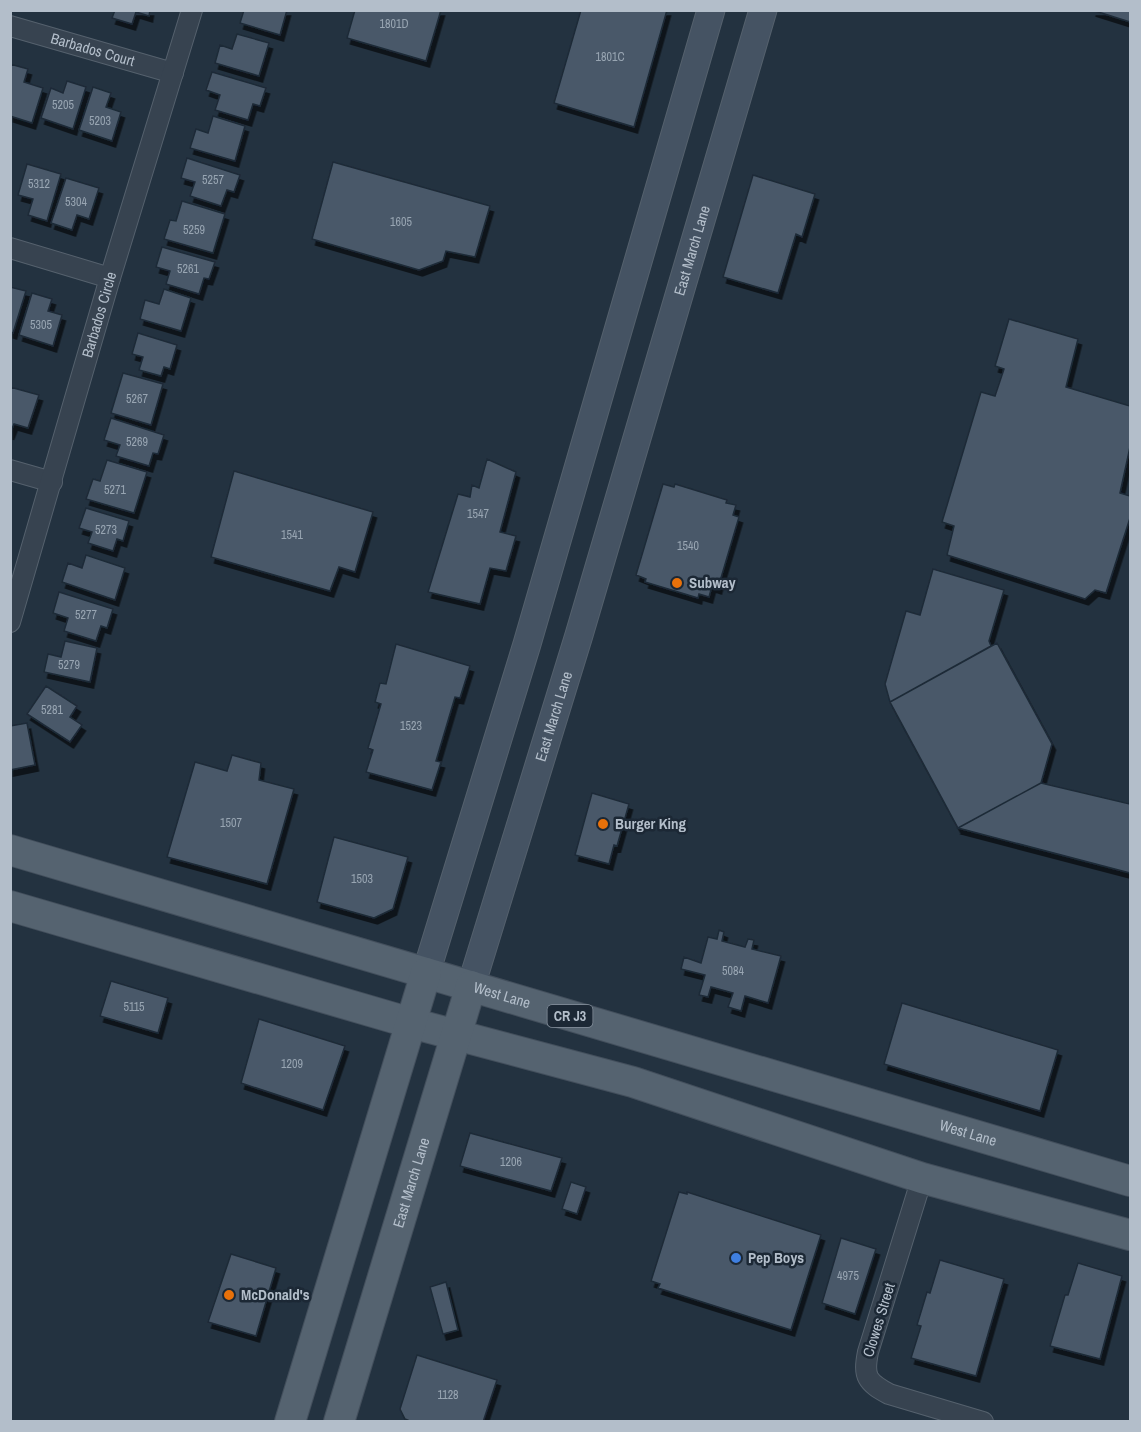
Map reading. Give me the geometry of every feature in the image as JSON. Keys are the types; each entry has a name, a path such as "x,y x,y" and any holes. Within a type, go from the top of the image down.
{"main road":[{"path":"290,1422 527,644 606,365 711,10"},
{"name":"East March Lane","path":"339,1422 579,635 763,10"},
{"name":"West Lane","path":"10,850 1131,1181"},
{"path":"10,906 411,1023 633,1082 922,1178 1131,1235"}],"street":[{"name":"Barbados Circle","path":"10,622 110,278 192,10"},
{"name":"Barbados Court","path":"10,26 173,73"},
{"path":"10,248 110,278"},
{"path":"10,470 52,482"},
{"name":"Clowes Street","path":"922,1178 865,1368 868,1379 889,1394 983,1422"}],"building":[{"path":"115,10 150,10 149,16 136,12 132,24 112,18"},
{"path":"244,10 287,10 280,35 240,23"},
{"path":"355,10 441,10 426,61 347,38"},
{"path":"581,10 667,10 634,127 554,103"},
{"path":"1092,10 1130,10 1130,22"},
{"path":"237,34 269,43 259,76 215,63 220,45 232,49"},
{"path":"10,64 28,69 24,82 43,88 32,123 10,116"},
{"path":"212,72 266,88 260,106 253,104 248,120 215,110 220,95 206,90"},
{"path":"67,81 86,87 73,129 41,118 51,88 63,93"},
{"path":"93,87 111,93 106,107 121,112 112,141 79,130"},
{"path":"213,116 245,126 235,161 190,148 196,129 208,133"},
{"path":"187,158 240,175 234,192 227,190 221,206 190,196 195,182 181,178"},
{"path":"333,162 490,206 475,257 446,251 443,261 419,270 312,239"},
{"path":"27,164 61,174 47,221 28,215 33,199 18,195"},
{"path":"753,175 815,194 802,237 796,234 778,293 723,277"},
{"path":"66,178 99,188 89,219 77,215 72,230 51,223"},
{"path":"182,201 225,214 213,253 164,239 170,220 176,221"},
{"path":"162,247 215,262 209,279 204,278 199,294 166,284 170,271 156,267"},
{"path":"10,287 26,291 13,333 10,332"},
{"path":"164,289 191,298 181,331 140,319 145,300 159,304"},
{"path":"32,293 52,299 48,311 62,315 53,346 19,335"},
{"path":"1009,319 1078,339 1066,387 1130,406 1130,447 1120,493 1130,496 1130,518 1106,593 1095,590 1085,599 947,555 954,526 942,522 981,392 995,396 1004,369 995,366"},
{"path":"138,333 177,345 170,369 164,367 161,376 139,370 143,357 132,354"},
{"path":"123,373 163,384 151,425 111,413"},
{"path":"10,387 39,395 28,428 14,424 10,434"},
{"path":"111,418 164,435 158,454 153,453 149,466 116,456 120,445 104,440"},
{"path":"487,459 516,472 500,532 516,536 506,571 490,568 480,604 428,592 458,494 470,497 472,485 479,488"},
{"path":"107,460 147,472 134,513 86,499 93,479 100,481"},
{"path":"234,471 373,512 355,572 339,567 330,591 211,557"},
{"path":"663,484 674,487 675,484 736,505 733,515 739,517 718,588 712,586 709,597 699,594 698,598 645,582 646,579 636,575"},
{"path":"86,508 129,521 123,541 117,539 113,551 88,543 92,532 79,528"},
{"path":"86,555 125,568 115,600 62,582 68,563 82,568"},
{"path":"933,569 1004,590 989,641 991,646 890,702 885,684 906,611 920,615"},
{"path":"59,592 113,609 107,628 101,626 96,641 64,631 68,618 53,613"},
{"path":"65,641 97,648 90,682 44,672 48,654 61,657"},
{"path":"997,643 1052,744 1041,783 958,828 890,702"},
{"path":"396,644 470,666 460,698 455,697 436,761 441,762 432,790 366,772 373,750 368,748 381,704 375,702 380,683 386,684"},
{"path":"46,686 77,706 70,717 82,725 70,742 27,714"},
{"path":"27,723 35,765 10,770 10,726"},
{"path":"232,755 261,763 259,780 294,789 267,884 167,857 195,762 227,771"},
{"path":"1041,783 1130,804 1130,873 958,828"},
{"name":"Burger King","path":"592,793 629,804 617,846 614,845 609,864 575,855"},
{"path":"334,837 408,857 393,909 374,918 317,902"},
{"path":"719,930 724,932 722,941 745,947 748,939 754,940 752,949 781,956 768,1003 745,996 741,1011 728,1007 733,993 711,987 708,997 699,995 705,975 681,969 684,957 701,963 708,937 717,939"},
{"path":"111,981 168,998 158,1033 100,1016"},
{"path":"902,1003 1058,1050 1040,1111 884,1064"},
{"path":"259,1019 345,1046 323,1110 241,1083"},
{"path":"470,1133 562,1158 551,1191 460,1166"},
{"path":"571,1182 586,1187 577,1214 562,1209"},
{"name":"Pep Boys","path":"679,1192 687,1194 687,1192 821,1235 791,1330 658,1288 660,1284 651,1281"},
{"path":"841,1238 876,1249 855,1314 822,1303"},
{"path":"231,1254 276,1268 256,1336 208,1322"},
{"path":"940,1260 1004,1279 976,1376 911,1358 921,1326 917,1325"},
{"path":"1078,1263 1122,1276 1100,1359 1050,1346 1065,1295 1068,1295"},
{"path":"446,1282 458,1330 443,1334 430,1287"},
{"path":"417,1355 497,1380 483,1422 412,1422 405,1419 400,1409"}],"place":[{"name":"Subway","path":"677,583"},
{"name":"Burger King","path":"603,824"},
{"name":"Pep Boys","path":"736,1258"},
{"name":"McDonald's","path":"229,1295"}]}
